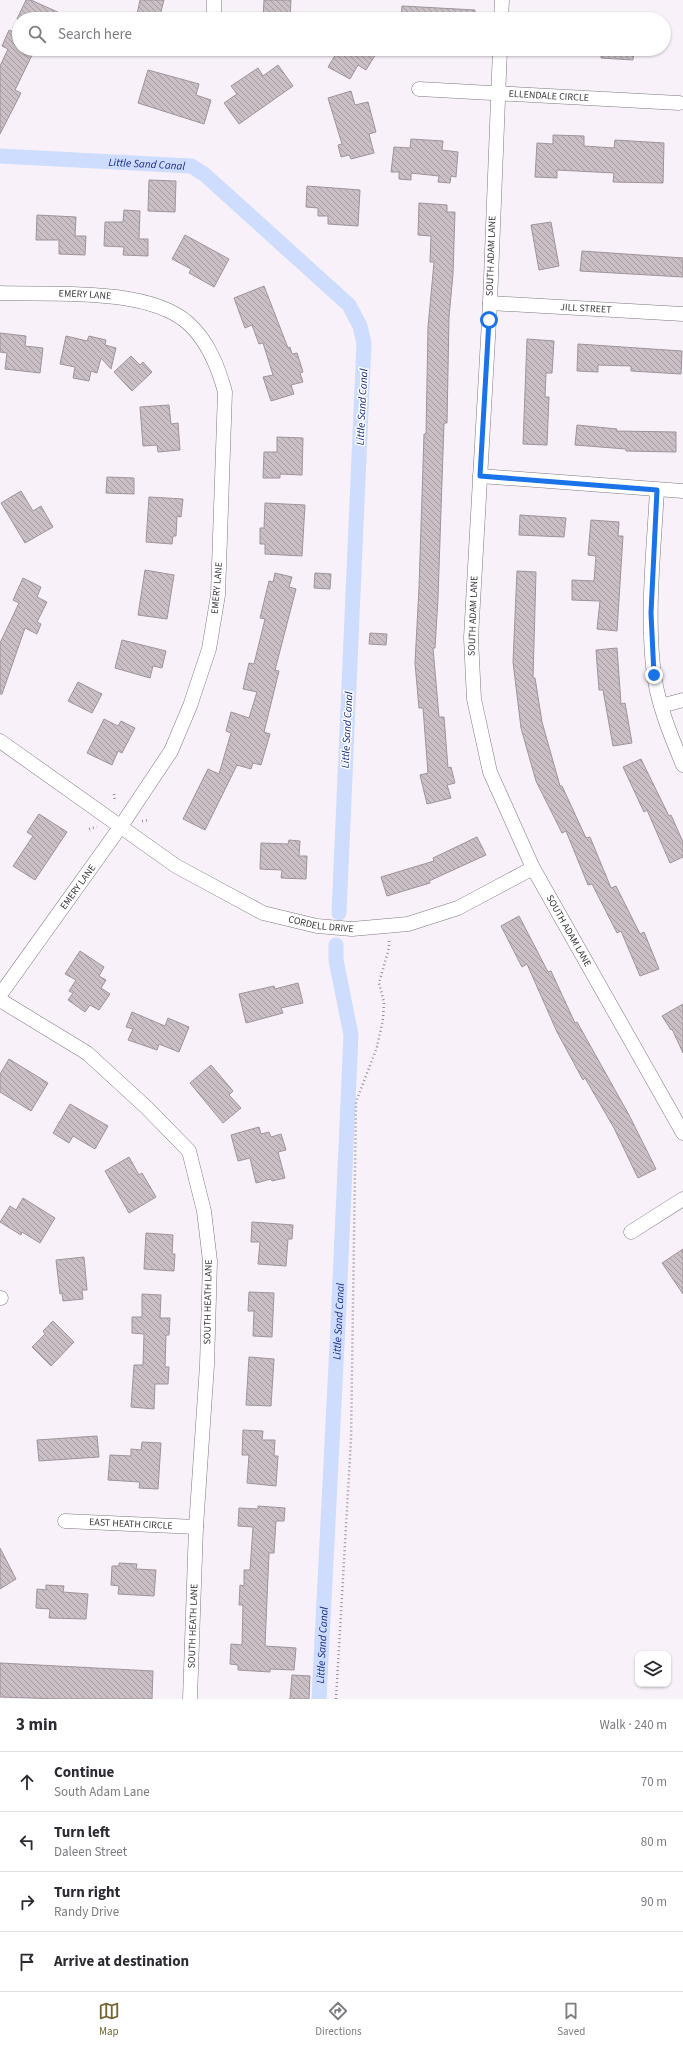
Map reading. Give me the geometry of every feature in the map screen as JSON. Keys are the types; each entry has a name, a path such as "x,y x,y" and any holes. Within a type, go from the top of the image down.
{"street":[{"path":"214,0 214,12"},
{"path":"501,12 502,0"},
{"name":"SOUTH ADAM LANE","path":"500,56 490,303 471,638 474,699 490,772 533,868 683,1133"},
{"name":"ELLENDALE CIRCLE","path":"419,89 679,103"},
{"name":"EMERY LANE","path":"0,293 132,298 163,308 188,324 207,346 218,367 225,392 218,595 209,649 190,706 171,751 122,826 0,995"},
{"name":"JILL STREET","path":"490,303 683,314"},
{"path":"480,476 683,491"},
{"path":"657,490 651,613 653,667 661,706 683,765"},
{"path":"661,706 683,700"},
{"name":"CORDELL DRIVE","path":"0,741 122,826 176,866 263,913 317,926 352,929 408,924 458,908 533,868"},
{"name":"SOUTH HEATH LANE","path":"0,1000 87,1053 146,1107 189,1151 204,1211 210,1261 207,1365 196,1527 190,1699"},
{"path":"631,1232 683,1199"},
{"name":"EAST HEATH CIRCLE","path":"65,1521 196,1527"}],"path":[{"path":"114,794 115,802"},
{"path":"142,821 150,820"},
{"path":"89,829 97,827"},
{"path":"336,1699 351,1440 356,1102 378,1048 383,1019 384,1002 379,983 388,948 389,926"}],"building":[{"path":"26,0 31,0 58,12 20,12"},
{"path":"140,0 164,0 161,12 137,12"},
{"path":"264,0 291,0 290,12 263,12"},
{"path":"402,6 475,10 475,12 402,12"},
{"path":"9,30 12,31 12,56 32,56 15,90 21,93 0,134 0,66 8,49 2,46"},
{"path":"335,56 375,56 366,70 358,65 350,79 328,67"},
{"path":"601,56 633,56 633,60 601,58"},
{"path":"278,65 293,86 239,124 224,103 237,94 231,86 258,68 263,76"},
{"path":"148,70 199,84 196,95 211,100 204,124 138,103"},
{"path":"351,91 355,105 368,102 376,132 369,134 374,153 351,159 349,155 341,157 338,145 342,144 328,98"},
{"path":"553,135 584,136 584,146 614,148 615,140 664,143 663,183 613,182 614,173 557,170 557,178 535,177 537,143 553,144"},
{"path":"411,139 443,141 442,150 458,152 456,177 451,176 450,183 438,182 439,176 411,173 411,180 399,179 399,172 391,172 394,147 410,148"},
{"path":"149,180 176,181 175,212 148,211"},
{"path":"307,186 360,190 358,226 328,224 328,216 318,216 318,208 306,207"},
{"path":"419,203 447,205 447,212 455,212 453,274 449,317 447,423 444,423 438,598 435,648 433,648 439,717 444,717 448,768 451,767 455,783 447,785 451,798 427,804 420,775 428,773 423,708 419,708 415,663 424,434 426,434 428,327 434,262 430,262 431,236 418,235"},
{"path":"124,210 140,211 139,239 148,239 148,256 123,255 124,247 104,246 105,222 123,222"},
{"path":"37,215 76,217 75,236 86,236 85,255 59,254 59,240 36,240"},
{"path":"551,222 559,266 539,270 531,225"},
{"path":"185,235 229,259 214,287 189,273 191,269 172,259"},
{"path":"582,251 683,258 683,277 580,271"},
{"path":"264,286 288,348 290,347 292,354 297,353 303,372 300,373 303,382 291,385 294,394 271,401 263,377 273,375 263,343 259,344 252,325 245,328 234,298"},
{"path":"0,333 26,336 25,346 43,348 40,373 5,369 7,353 0,352"},
{"path":"66,336 87,341 89,336 106,340 105,345 116,348 111,369 101,358 97,373 91,371 89,381 73,378 75,367 60,364"},
{"path":"527,339 554,341 552,373 546,373 545,397 549,397 547,445 523,444"},
{"path":"578,344 682,351 681,374 631,371 631,366 598,365 598,372 577,371"},
{"path":"131,356 140,365 143,362 152,372 132,391 114,372"},
{"path":"169,405 171,424 178,423 180,450 158,452 157,445 143,446 140,407"},
{"path":"577,425 617,429 616,431 676,432 676,452 626,451 626,449 575,445"},
{"path":"277,437 303,438 302,475 280,474 280,478 263,478 264,452 277,452"},
{"path":"107,477 134,478 134,494 106,493"},
{"path":"21,491 33,511 41,506 53,527 25,543 1,503"},
{"path":"149,497 183,499 181,517 177,516 176,536 173,536 172,544 146,542"},
{"path":"265,503 305,505 302,556 265,554 265,544 260,544 260,528 264,528"},
{"path":"520,515 566,518 564,537 519,535"},
{"path":"591,520 619,522 618,536 623,536 617,631 597,629 600,601 572,600 572,580 594,581 596,556 588,555"},
{"path":"145,570 174,575 167,619 138,615"},
{"path":"517,571 536,572 533,678 535,678 542,722 560,786 562,786 586,838 590,837 611,888 616,886 640,934 644,932 659,969 640,976 621,931 617,933 592,884 588,885 566,831 562,833 536,781 521,728 513,662"},
{"path":"275,573 292,577 289,587 296,589 275,670 279,671 264,732 270,734 261,765 253,763 251,769 237,765 205,830 183,819 208,769 219,774 231,733 226,731 231,712 249,718 257,692 243,689 249,663 254,664 265,619 260,618 269,581 273,582"},
{"path":"315,573 331,574 330,589 314,588"},
{"path":"23,578 41,587 37,597 47,602 37,622 41,624 37,634 25,628 2,694 0,694 0,643 19,603 13,600"},
{"path":"370,633 387,634 386,645 369,644"},
{"path":"122,640 166,651 162,668 153,666 150,678 115,668"},
{"path":"617,648 621,704 625,703 632,743 613,746 603,690 599,690 596,650"},
{"path":"78,682 102,694 92,713 68,701"},
{"path":"104,719 118,726 121,721 135,728 122,753 118,751 112,765 87,753"},
{"path":"641,759 669,816 671,815 683,842 683,857 670,863 647,810 644,812 623,767"},
{"path":"39,814 67,832 35,880 13,866 33,836 27,832"},
{"path":"477,837 486,855 429,881 430,883 387,896 381,877 434,861 433,858"},
{"path":"289,840 300,841 299,856 307,856 306,879 281,878 282,870 260,869 261,843 288,844"},
{"path":"519,916 548,972 551,971 575,1023 577,1022 629,1115 656,1169 638,1178 614,1128 585,1078 583,1080 557,1032 527,964 522,967 501,926"},
{"path":"80,951 104,967 99,976 106,980 101,988 110,994 99,1010 90,1005 85,1012 68,1000 73,993 69,991 76,980 65,974"},
{"path":"298,983 303,1003 281,1008 283,1013 246,1023 239,994 274,986 275,989"},
{"path":"683,1004 683,1053 672,1029 671,1030 662,1016"},
{"path":"132,1012 165,1026 168,1018 189,1027 179,1052 159,1044 157,1050 128,1040 133,1029 126,1027"},
{"path":"9,1059 48,1083 31,1111 0,1092 0,1074"},
{"path":"211,1065 233,1091 229,1095 241,1108 223,1123 190,1083"},
{"path":"70,1104 108,1126 95,1149 73,1136 69,1143 53,1133"},
{"path":"259,1127 261,1134 269,1132 271,1137 281,1134 286,1150 278,1152 285,1178 272,1181 271,1179 256,1183 250,1158 238,1161 231,1135"},
{"path":"129,1157 139,1175 142,1173 156,1197 129,1213 105,1171"},
{"path":"23,1198 55,1218 40,1243 22,1232 21,1235 0,1222 10,1206 16,1210"},
{"path":"252,1222 293,1225 292,1239 288,1239 286,1266 258,1264 260,1242 251,1242"},
{"path":"146,1233 173,1235 172,1254 175,1254 174,1271 144,1269"},
{"path":"683,1249 683,1294 662,1263"},
{"path":"84,1257 87,1290 82,1290 83,1299 63,1301 62,1293 60,1294 56,1260"},
{"path":"249,1292 274,1293 272,1337 253,1336 254,1311 248,1311"},
{"path":"142,1294 161,1295 160,1318 170,1318 169,1335 166,1335 165,1367 169,1367 168,1384 155,1384 154,1409 131,1407 134,1365 143,1365 144,1334 132,1333 132,1317 142,1317"},
{"path":"53,1321 74,1342 51,1366 32,1347 45,1334 43,1331"},
{"path":"249,1357 274,1359 271,1406 246,1405"},
{"path":"243,1430 263,1431 262,1440 275,1440 274,1456 278,1456 276,1486 247,1483 249,1455 242,1455"},
{"path":"97,1436 99,1457 39,1461 37,1440"},
{"path":"142,1442 161,1443 158,1489 139,1488 140,1482 108,1480 110,1455 131,1456 131,1449 141,1450"},
{"path":"258,1506 285,1508 284,1521 276,1521 274,1553 269,1553 265,1646 296,1648 294,1670 270,1669 270,1672 238,1670 238,1665 230,1664 231,1644 242,1645 243,1605 239,1605 240,1585 244,1586 244,1570 250,1570 253,1527 238,1526 239,1508 258,1509"},
{"path":"0,1548 16,1579 0,1589"},
{"path":"119,1563 137,1564 136,1569 156,1570 154,1596 118,1594 119,1586 111,1585 112,1566 119,1566"},
{"path":"46,1585 64,1586 63,1592 88,1594 86,1619 49,1618 50,1609 36,1608 37,1589 46,1590"},
{"path":"0,1663 153,1671 152,1699 60,1699 0,1697"},
{"path":"292,1675 310,1676 309,1699 290,1699"}],"waterway":[{"name":"Little Sand Canal","path":"0,156 191,166 204,174 349,305 360,326 364,343 339,913"},
{"name":"Little Sand Canal","path":"319,1699 351,1035 336,960 336,945"}],"route":[{"path":"489,320 480,476 657,490 651,613 654,675"}]}
